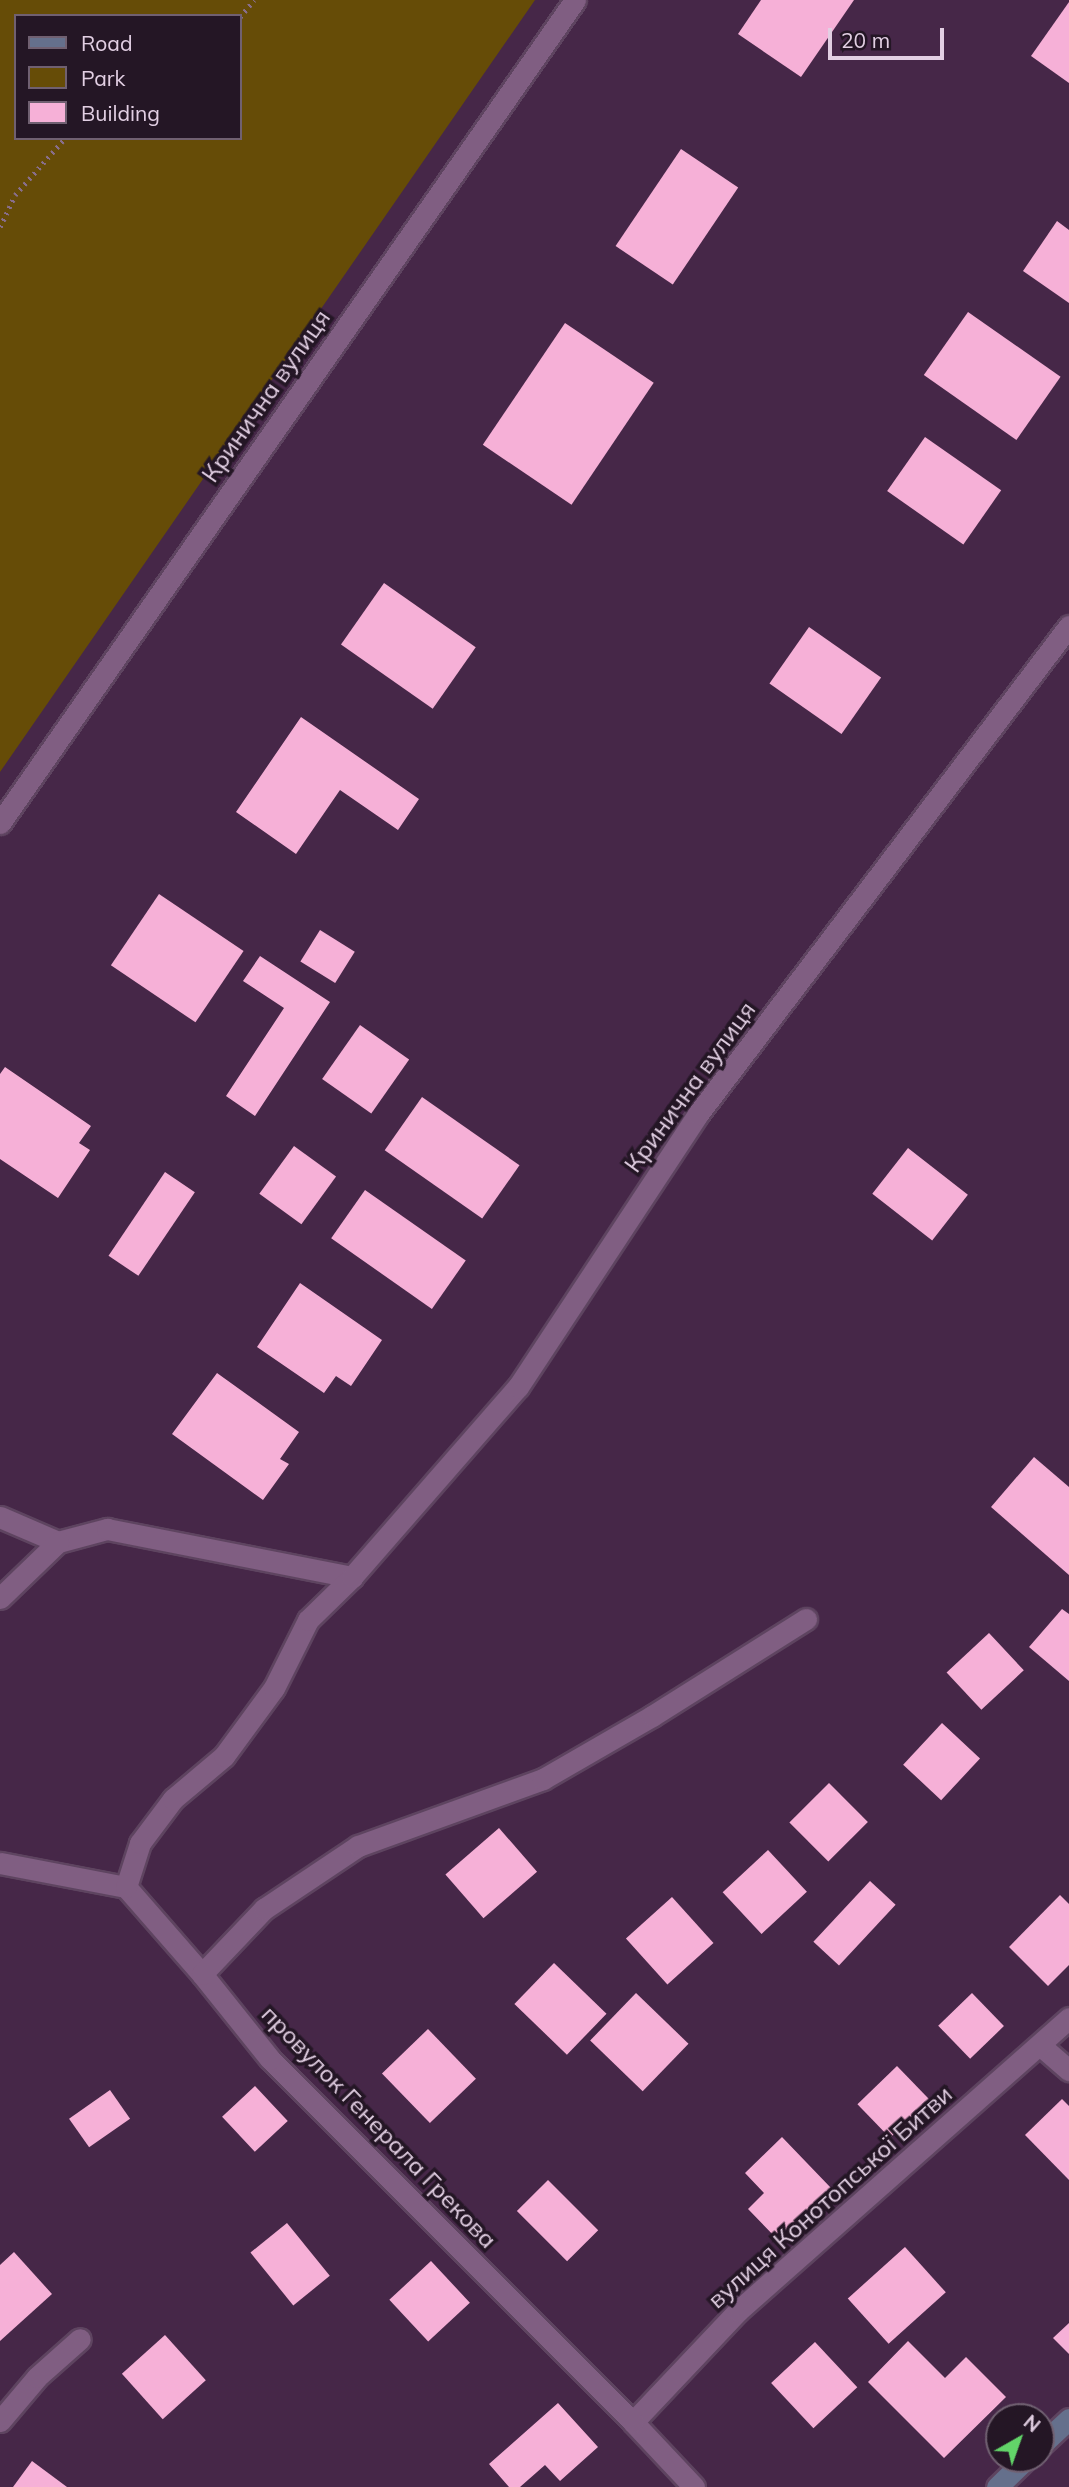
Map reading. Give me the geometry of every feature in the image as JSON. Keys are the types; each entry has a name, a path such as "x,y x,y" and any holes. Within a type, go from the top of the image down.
{"main road":[{"path":"1055,2432 1069,2419"},
{"path":"996,2487 1011,2473"}],"street":[{"name":"Кринична вулиця","path":"0,822 575,0"},
{"name":"Кринична вулиця","path":"126,1887 140,1843 173,1799 224,1756 274,1688 308,1620 352,1577 518,1387 698,1114 1069,626"},
{"path":"0,1517 58,1542"},
{"path":"0,1598 58,1542 107,1529 352,1577"},
{"path":"202,1975 264,1909 358,1846 543,1779 652,1716 806,1619"},
{"path":"0,1863 126,1887"},
{"name":"провулок Генерала Грекова","path":"126,1887 270,2059 634,2422 694,2487"},
{"name":"вулиця Конотопської Битви","path":"634,2422 738,2311 1041,2046 1069,2018"},
{"path":"1041,2046 1069,2070"},
{"path":"0,2421 37,2377 80,2339"}],"path":[{"path":"242,15 254,0"},
{"path":"0,228 15,195 63,140"}],"green space":[{"path":"0,0 535,0 0,772"}],"building":[{"path":"761,0 854,0 801,77 738,34"},
{"path":"1069,2 1069,83 1031,56"},
{"path":"681,149 738,188 673,285 616,246"},
{"path":"1057,221 1069,230 1069,303 1023,271"},
{"path":"968,312 1061,377 1016,440 924,375"},
{"path":"565,323 654,383 572,505 483,445"},
{"path":"925,437 1001,490 963,544 887,491"},
{"path":"384,583 476,647 433,709 341,644"},
{"path":"809,627 881,677 842,734 769,684"},
{"path":"301,717 419,799 398,830 340,790 296,854 236,812"},
{"path":"159,894 244,951 195,1022 111,965"},
{"path":"320,930 355,952 335,983 300,961"},
{"path":"260,956 330,1002 255,1116 226,1096 284,1008 243,981"},
{"path":"360,1025 409,1059 371,1113 322,1079"},
{"path":"5,1067 91,1126 79,1143 90,1150 58,1198 0,1159 0,1074"},
{"path":"422,1097 519,1165 482,1219 385,1150"},
{"path":"294,1146 336,1177 301,1224 259,1194"},
{"path":"908,1148 968,1195 932,1240 872,1194"},
{"path":"165,1172 195,1192 138,1276 109,1256"},
{"path":"365,1190 466,1261 432,1309 331,1238"},
{"path":"300,1283 382,1340 351,1386 336,1376 324,1393 257,1347"},
{"path":"217,1373 299,1432 280,1459 289,1464 263,1500 172,1434"},
{"path":"1034,1457 1069,1487 1069,1575 991,1507"},
{"path":"1062,1609 1069,1614 1069,1681 1029,1647"},
{"path":"989,1633 1024,1670 981,1710 947,1673"},
{"path":"942,1723 980,1758 941,1800 903,1765"},
{"path":"829,1783 868,1822 828,1861 789,1823"},
{"path":"499,1828 537,1872 483,1918 445,1875"},
{"path":"768,1850 807,1892 762,1934 723,1892"},
{"path":"870,1881 896,1905 839,1966 813,1942"},
{"path":"1060,1895 1069,1904 1069,1965 1048,1986 1009,1947"},
{"path":"672,1897 713,1943 667,1985 626,1938"},
{"path":"554,1963 607,2014 567,2055 514,2004"},
{"path":"636,1993 689,2044 643,2091 590,2040"},
{"path":"972,1993 1004,2026 970,2059 938,2026"},
{"path":"428,2029 476,2079 430,2123 382,2073"},
{"path":"897,2066 930,2100 890,2138 857,2104"},
{"path":"255,2086 288,2121 255,2152 222,2117"},
{"path":"110,2090 130,2119 89,2147 69,2119"},
{"path":"1062,2099 1069,2106 1069,2180 1025,2135"},
{"path":"782,2137 831,2188 778,2240 748,2209 764,2193 745,2173"},
{"path":"548,2180 598,2230 567,2261 517,2211"},
{"path":"287,2223 330,2276 293,2305 250,2253"},
{"path":"905,2247 946,2292 889,2344 848,2299"},
{"path":"14,2252 52,2294 0,2341 0,2265"},
{"path":"431,2261 470,2303 428,2342 389,2300"},
{"path":"1069,2323 1069,2354 1053,2338"},
{"path":"165,2335 206,2380 163,2419 122,2374"},
{"path":"908,2341 945,2378 966,2357 1006,2397 1000,2403 985,2403 985,2418 944,2458 868,2382"},
{"path":"815,2342 857,2387 813,2428 771,2383"},
{"path":"558,2403 598,2447 560,2481 545,2465 520,2487 509,2487 489,2464"},
{"path":"32,2461 67,2487 13,2487"}]}
